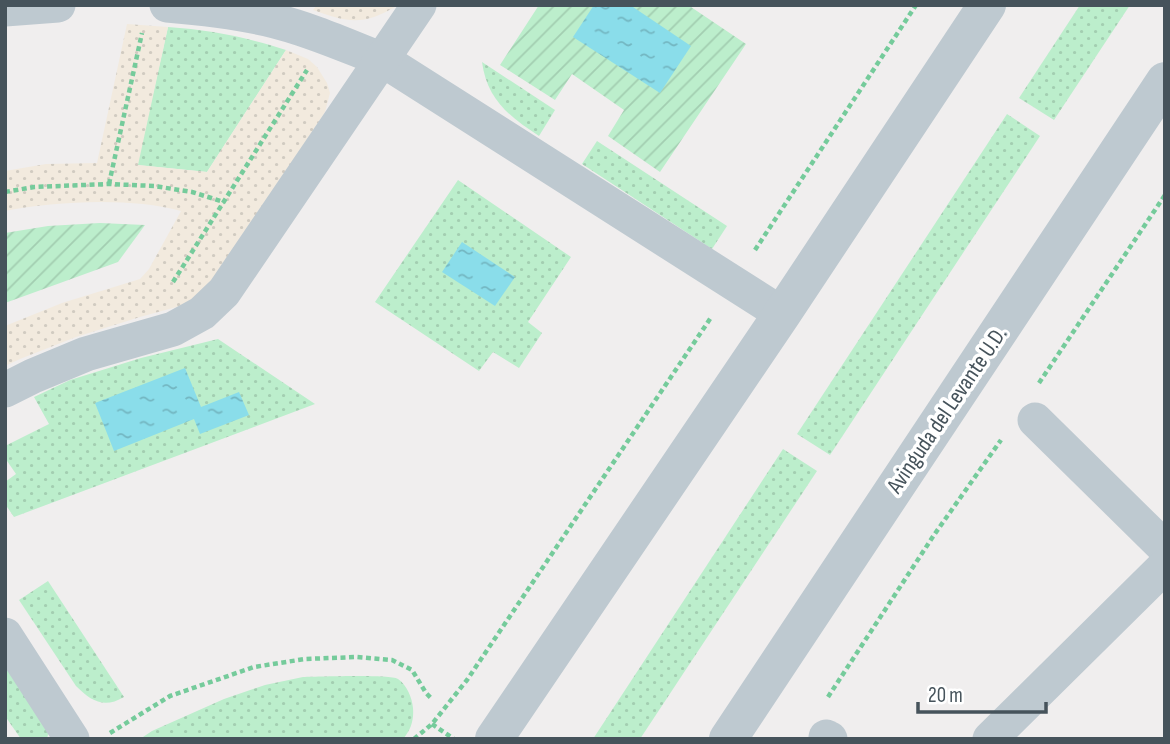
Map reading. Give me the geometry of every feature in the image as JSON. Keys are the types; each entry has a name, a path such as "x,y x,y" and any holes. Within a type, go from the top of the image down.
{"street":[{"path":"5,9 58,5"},
{"path":"167,5 217,9 276,21 383,60 782,313"},
{"path":"5,390 86,354 173,329 202,313 224,292 419,5"},
{"path":"494,739 986,5"},
{"name":"Avinguda del Levante U.D.","path":"728,739 1165,81"},
{"path":"1025,414 1165,548"},
{"path":"990,739 1165,566"},
{"path":"5,635 72,739"}],"path":[{"path":"415,739 432,724 467,680 734,283 916,5"},
{"path":"109,184 143,31"},
{"path":"168,290 328,38"},
{"path":"5,192 60,185 154,186 192,192 224,202"},
{"path":"827,726 934,535 1025,414 1165,195"},
{"path":"100,739 170,696 254,667 305,659 357,657 391,660 412,670 425,693 431,698"},
{"path":"432,724 454,739"}],"green space":[{"path":"539,5 688,5 746,44 660,172 608,136 624,110 572,74 555,100 500,65"},
{"path":"1080,5 1130,5 1054,120 1019,98"},
{"path":"168,27 228,35 286,50 207,172 137,165"},
{"path":"482,62 555,110 539,136 519,122 495,97 489,87"},
{"path":"1007,114 1040,136 830,455 797,434"},
{"path":"597,141 727,226 712,249 582,164"},
{"path":"458,180 571,257 528,322 542,333 519,368 493,352 479,371 375,302"},
{"path":"100,223 145,225 118,262 5,303 5,233 48,226"},
{"path":"218,339 315,404 14,517 5,504 5,482 16,474 5,458 5,446 49,424 34,397 70,380 141,358"},
{"path":"783,449 817,471 640,739 593,739"},
{"path":"48,581 124,697 117,701 98,702 76,686 19,600"},
{"path":"5,654 49,730 47,739 21,739 5,716"},
{"path":"368,676 398,679 412,700 413,717 410,728 403,739 140,739 224,699 265,685 303,677"}],"sand":[{"path":"317,5 398,5 366,19 347,20 313,10"},
{"path":"127,24 168,27 138,165 207,172 286,50 308,59 317,67 330,93 325,112 210,289 191,303 76,337 5,366 5,326 62,303 140,279 149,269 181,211 140,204 93,202 5,211 5,171 46,164 97,163"}],"water":[{"path":"594,5 630,5 691,46 660,93 573,37"},
{"path":"462,242 515,277 495,306 442,272"},
{"path":"185,368 201,407 239,392 249,415 200,434 194,419 114,451 95,403"}]}
